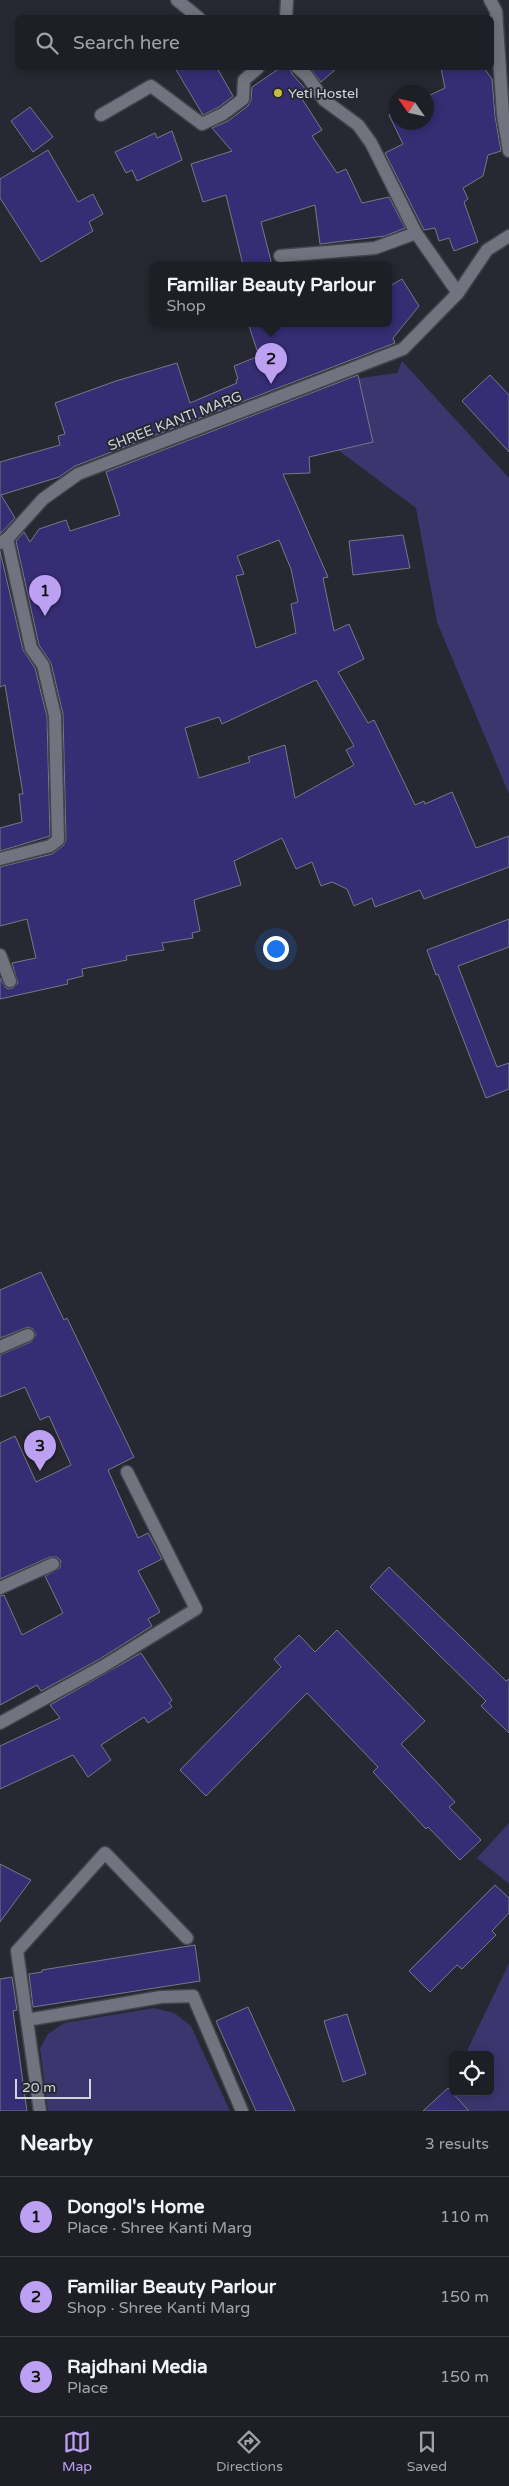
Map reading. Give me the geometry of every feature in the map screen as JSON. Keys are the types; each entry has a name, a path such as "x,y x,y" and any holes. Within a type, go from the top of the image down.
{"street":[{"path":"177,0 195,15"},
{"path":"286,15 287,0"},
{"path":"490,0 496,11 502,106 509,151"},
{"path":"101,115 152,86 202,124 223,114 243,99 244,80 256,70"},
{"path":"300,70 307,76 324,100 358,125 367,137 416,233 458,293"},
{"path":"280,256 375,248 416,233"},
{"name":"SHREE KANTI MARG","path":"4,541 43,499 78,474 403,349 458,293 487,250 509,236"},
{"path":"0,859 50,846 58,840 55,716 43,665 31,648 4,541"},
{"path":"0,955 10,981"},
{"path":"0,1347 28,1336"},
{"path":"0,1722 102,1667 196,1609 127,1472"},
{"path":"0,1588 52,1564"},
{"path":"40,2111 17,1951 105,1853 188,1938"},
{"path":"27,2020 161,1997 192,1996 242,2111"}],"shaded area":[{"path":"402,361 509,478 509,794 437,622 416,508 338,450 325,383 397,373"},
{"path":"509,1823 509,1884 477,1858"},
{"path":"509,1963 509,2111 438,2111 449,2088 449,2096 494,2096 494,2051 467,2051"},
{"path":"154,2008 174,2013 191,2026 230,2111 48,2111 40,2048 48,2034 64,2023"}],"building":[{"path":"176,70 218,70 233,96 219,107 203,115"},
{"path":"277,70 291,70 309,93 302,99 322,130 312,136 337,173 346,169 362,203 389,197 405,228 385,236 320,244 315,205 261,222 271,262 242,262 226,195 203,202 191,164 232,151 212,128 228,121 248,106 251,100 252,87"},
{"path":"312,70 335,70 321,82"},
{"path":"441,70 485,70 492,79 495,116 501,151 488,155 483,176 463,188 468,199 464,202 478,242 454,251 449,238 439,241 435,228 424,230 385,153 403,144 396,130 434,130 434,93 445,88"},
{"path":"30,107 53,137 33,152 11,121"},
{"path":"172,131 182,160 137,181 132,170 126,173 115,152 155,133 157,138"},
{"path":"48,150 78,202 93,194 103,214 89,222 93,231 41,262 0,198 0,179"},
{"path":"402,279 419,306 393,338 395,343 75,466 59,477 1,495 15,518 0,534 0,462 60,445 58,436 65,434 55,403 116,381 177,363 190,403 237,383 236,380 238,379 234,366 259,356 249,327 392,327 392,285"},
{"path":"358,375 373,442 309,457 310,473 283,474 328,577 323,578 334,631 349,624 364,659 338,672 368,723 374,720 415,805 424,801 425,804 452,792 476,848 509,836 509,867 424,899 420,890 375,907 372,898 354,906 347,889 332,882 321,886 312,862 296,869 282,838 234,861 241,885 194,900 200,931 192,933 193,938 162,943 164,950 126,956 127,960 82,969 83,976 67,980 68,984 0,999 0,978 8,989 13,988 18,983 12,963 36,958 27,919 0,926 0,867 52,854 63,846 66,840 63,714 51,663 39,645 16,541 24,532 30,542 39,529 66,520 70,531 120,515 106,472","holes":["279,540 291,569 298,602 291,604 296,633 256,648 236,576 244,574 237,556","316,680 354,746 346,750 354,765 295,798 285,745 248,757 250,762 199,778 185,728 219,717 222,724"]},
{"path":"490,375 509,395 509,452 462,401"},
{"path":"403,535 410,568 353,575 349,541"},
{"path":"0,551 23,650 35,668 47,717 50,836 0,851 0,828 22,822 19,794 23,794 5,685 0,687"},
{"path":"509,919 509,947 458,966 497,1067 509,1063 509,1089 486,1098 427,950"},
{"path":"41,1272 64,1320 67,1318 134,1457 108,1470 138,1538 148,1533 162,1559 138,1571 160,1612 148,1619 152,1626 98,1660 41,1691 37,1685 0,1705 0,1596 4,1595 22,1635 63,1613 45,1576 60,1568 61,1561 57,1557 50,1557 0,1579 0,1443 15,1436 36,1482 71,1465 49,1416 40,1420 25,1387 0,1397 0,1355 31,1342 36,1335 33,1329 28,1327 0,1338 0,1290"},
{"path":"389,1567 506,1681 509,1679 509,1733 481,1706 486,1701 370,1587"},
{"path":"337,1630 425,1721 401,1744 455,1802 449,1807 481,1840 460,1860 428,1827 426,1829 373,1772 378,1767 307,1693 206,1796 180,1770 281,1667 274,1659 299,1635 315,1652"},
{"path":"141,1653 172,1700 169,1703 172,1707 148,1723 144,1717 101,1745 111,1760 88,1777 73,1755 0,1789 0,1746 60,1718 50,1705"},
{"path":"0,1864 31,1880 0,1922"},
{"path":"495,1885 509,1898 509,1913 492,1931 496,1935 462,1969 457,1965 430,1992 409,1971"},
{"path":"195,1945 200,1981 33,2007 29,1974 42,1972 42,1970"},
{"path":"12,1977 17,2010 13,2011 27,2111 0,2111 0,1979"},
{"path":"248,2007 295,2111 256,2111 216,2021"},
{"path":"347,2014 366,2074 343,2082 324,2021"},
{"path":"448,2088 449,2096 455,2096 469,2111 423,2111"}],"place":[{"name":"Yeti Hostel","path":"278,93"},
{"name":"Familiar Beauty Parlour","path":"271,384"},
{"name":"Dongol's Home","path":"45,616"},
{"name":"Rajdhani Media","path":"40,1471"}]}
